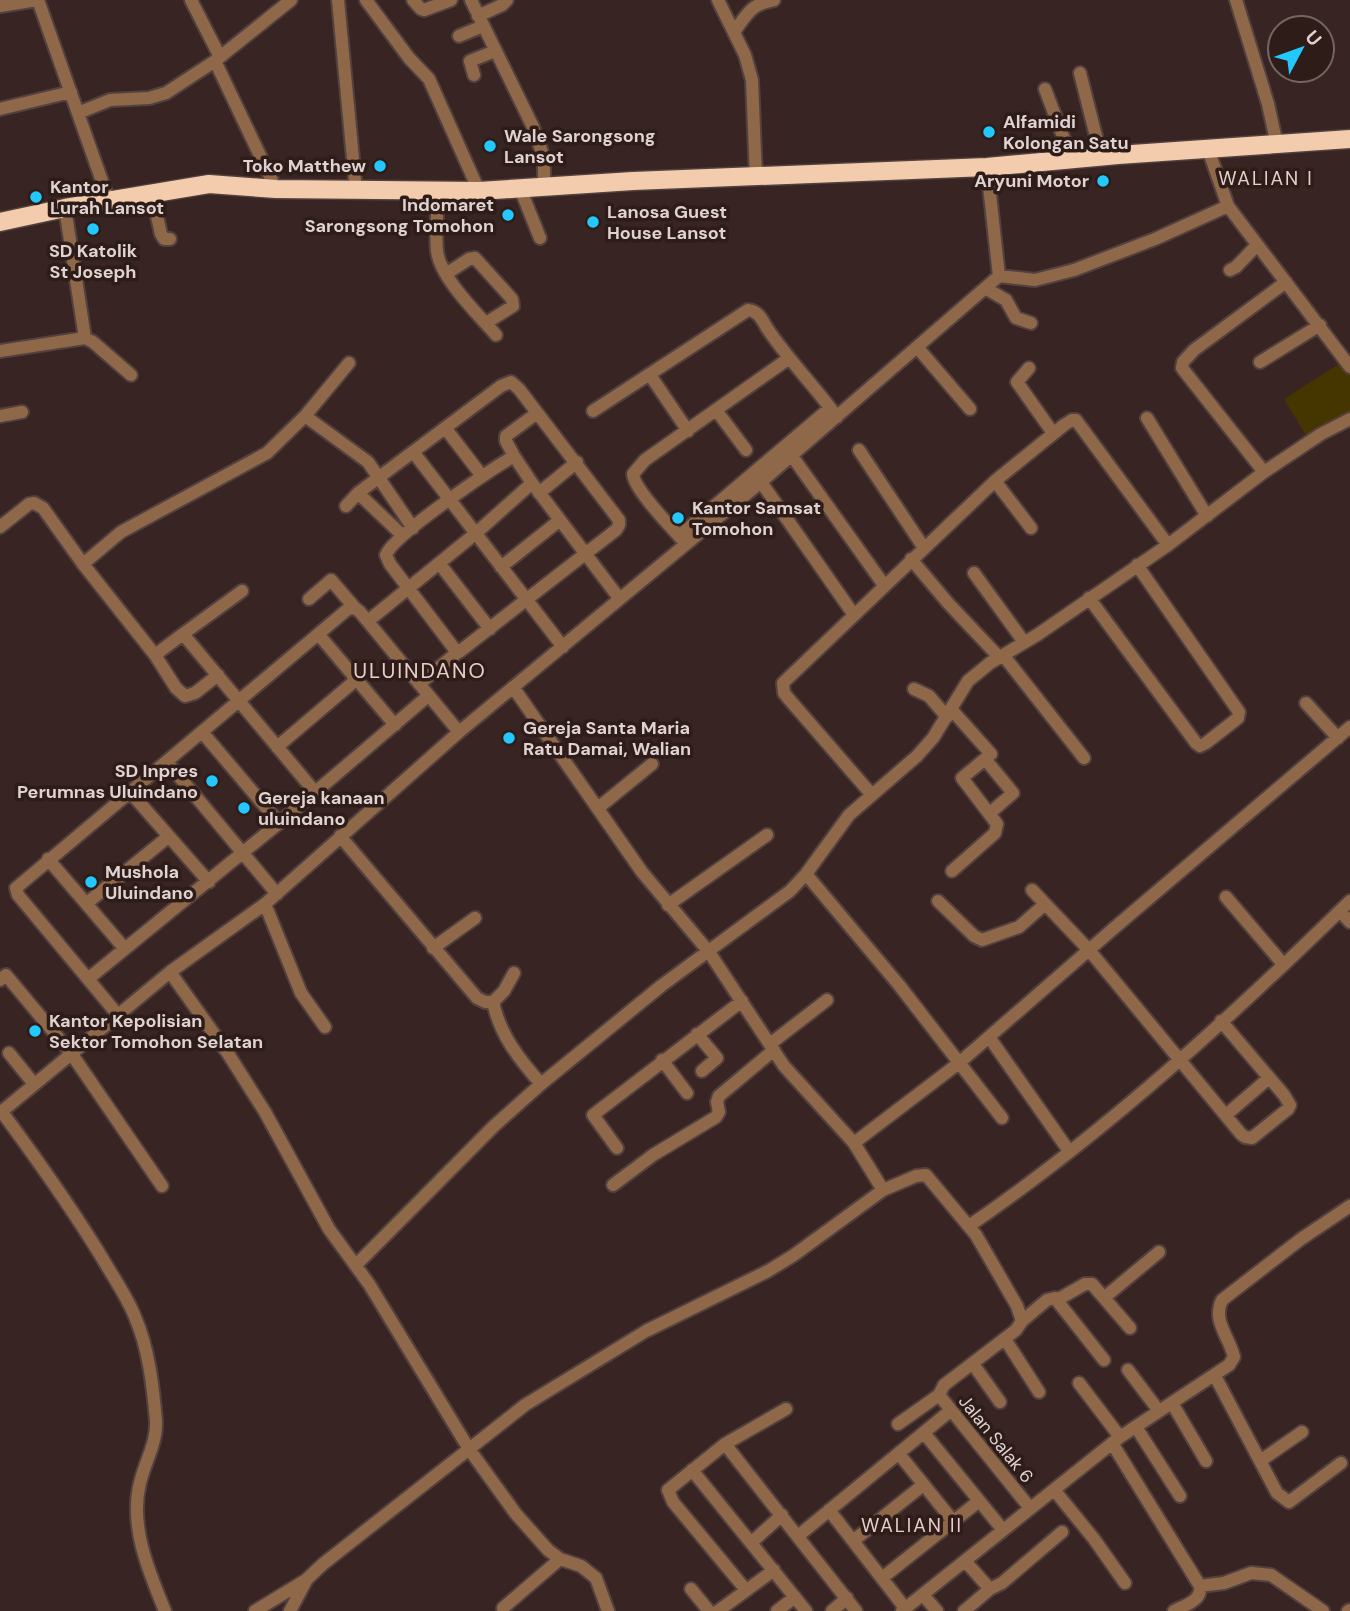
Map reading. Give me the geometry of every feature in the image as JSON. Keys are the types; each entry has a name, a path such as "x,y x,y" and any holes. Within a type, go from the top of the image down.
{"highway":[{"path":"0,222 65,208 209,184 275,189 479,191 986,167 1101,156 1350,139"}],"street":[{"path":"0,6 37,0 109,201"},
{"path":"191,0 275,189"},
{"path":"78,113 110,100 149,98 166,93 217,59 291,0"},
{"path":"338,0 356,191"},
{"path":"366,0 409,58 429,79 479,191"},
{"path":"413,0 425,10 451,0"},
{"path":"471,0 539,142 545,171 544,186"},
{"path":"459,36 507,0"},
{"path":"718,0 746,55 752,80 756,178"},
{"path":"734,32 757,4 774,0"},
{"path":"1236,0 1268,104 1277,145"},
{"path":"474,75 470,61 495,51"},
{"path":"1080,73 1101,156"},
{"path":"1045,89 1060,126 1068,160"},
{"path":"0,109 71,92"},
{"path":"1208,149 1228,206 1350,367"},
{"path":"986,167 999,276"},
{"path":"520,188 540,238"},
{"path":"438,191 437,250 446,274 496,335"},
{"path":"152,194 161,234 164,239 170,239"},
{"path":"999,276 1035,280 1074,270 1155,239 1228,206"},
{"path":"65,208 85,338 131,375"},
{"path":"1230,270 1257,245"},
{"path":"446,274 475,258 512,299 513,306 486,323"},
{"path":"165,1611 142,1545 136,1511 140,1480 154,1443 156,1423 146,1348 136,1317 65,1199 1,1112 170,972 277,894 459,732 562,647 683,540 999,276"},
{"path":"1264,472 1182,368 1183,362 1194,351 1286,282"},
{"path":"985,288 1006,300 1016,318 1031,323"},
{"path":"593,411 748,310 758,315 788,359 834,412"},
{"path":"1260,362 1320,325"},
{"path":"0,351 85,338"},
{"path":"917,347 970,409"},
{"path":"683,540 641,491 632,474 645,460 788,359"},
{"path":"83,564 121,532 267,453 284,440 349,363"},
{"path":"1029,368 1017,382 1053,433"},
{"path":"650,375 688,431"},
{"path":"346,506 377,478 507,382 514,384 577,462 620,523 616,530 419,684"},
{"path":"716,410 746,450"},
{"path":"0,416 22,412"},
{"path":"683,540 792,456 834,412"},
{"path":"537,413 506,436 506,442 536,488 619,598"},
{"path":"305,416 368,462 408,532"},
{"path":"1147,418 1207,516"},
{"path":"356,1265 494,1126 541,1084 661,986 790,891 806,874 839,828 916,756 949,713 968,681 1001,656 1168,545 1264,472 1321,434 1350,419"},
{"path":"872,795 782,688 787,677 995,481 1053,433 1072,420 1079,422 1124,488 1168,545"},
{"path":"446,429 482,476"},
{"path":"859,450 924,548"},
{"path":"414,453 562,647"},
{"path":"458,652 390,564 386,555 390,547 408,532 482,476 514,456"},
{"path":"792,456 884,585"},
{"path":"368,621 475,534 536,488 577,462"},
{"path":"995,481 1031,528"},
{"path":"761,482 854,615"},
{"path":"358,494 408,532"},
{"path":"0,527 22,508 29,504 38,504 155,655 176,688 185,696 195,693 218,675"},
{"path":"501,567 560,520"},
{"path":"911,559 948,603 1001,656 1084,758"},
{"path":"439,563 490,629"},
{"path":"1089,598 1196,743 1200,746 1206,743 1238,718 1239,712 1137,565"},
{"path":"974,573 1024,642"},
{"path":"309,599 331,580 459,732"},
{"path":"155,655 242,591"},
{"path":"118,1015 15,891 20,883 48,859 131,793 348,609 355,608"},
{"path":"183,634 315,792"},
{"path":"319,635 395,725"},
{"path":"277,747 357,679"},
{"path":"513,687 642,872 709,953 805,1091 854,1143 883,1190"},
{"path":"914,689 929,696 991,754 962,778 997,824 995,833 952,871"},
{"path":"88,979 279,823 428,696"},
{"path":"1306,703 1338,738"},
{"path":"854,1143 959,1063 1350,727"},
{"path":"202,732 279,823"},
{"path":"985,759 1013,793 990,813"},
{"path":"167,762 277,894"},
{"path":"598,808 652,764"},
{"path":"131,793 209,881"},
{"path":"668,905 766,835"},
{"path":"340,836 477,998 492,1002 504,991 514,973"},
{"path":"87,903 168,837"},
{"path":"48,859 125,949"},
{"path":"806,874 900,985 1002,1118"},
{"path":"1032,890 1089,950 1245,1137 1252,1138 1288,1109 1288,1101 1222,1021"},
{"path":"1226,897 1283,964"},
{"path":"938,901 974,936 982,940 1024,924 1045,904"},
{"path":"969,1226 1017,1194 1179,1060 1350,901"},
{"path":"265,904 301,993 326,1027"},
{"path":"1340,911 1350,922"},
{"path":"433,948 475,918"},
{"path":"170,972 227,1052 265,1112 328,1229 356,1265 469,1449 540,1542 560,1559 581,1566 596,1578 608,1611"},
{"path":"2,974 71,1053 162,1186"},
{"path":"613,1185 653,1155 716,1117 719,1112 719,1096 827,1000"},
{"path":"617,1148 593,1115 742,1001"},
{"path":"492,1002 517,1057 541,1084"},
{"path":"697,1034 717,1058 702,1071"},
{"path":"989,1037 1069,1151"},
{"path":"9,1053 34,1084"},
{"path":"662,1060 687,1093"},
{"path":"1226,1115 1269,1077"},
{"path":"256,1611 307,1579 496,1425 538,1396 646,1331 768,1271 805,1248 883,1190 916,1175 926,1175 969,1226 1017,1306 1022,1321"},
{"path":"829,1510 904,1610 1116,1440 1229,1365 1234,1357 1217,1310 1222,1300 1301,1239 1350,1206"},
{"path":"1130,1328 1105,1297 1159,1252"},
{"name":"Jalan Salak 6","path":"1030,1508 939,1395 944,1385 1016,1330 1022,1321 1047,1300 1058,1300 1088,1283 1105,1297"},
{"path":"1058,1300 1104,1360"},
{"path":"1005,1339 1039,1392"},
{"path":"973,1364 1000,1402"},
{"path":"1128,1370 1159,1411"},
{"path":"1215,1376 1277,1493 1289,1502 1341,1463"},
{"path":"1079,1383 1116,1440 1200,1586 1200,1595 1196,1599 1174,1611"},
{"path":"898,1424 939,1395"},
{"path":"1172,1403 1206,1461"},
{"path":"746,1590 670,1498 668,1490 725,1444 786,1409"},
{"path":"798,1536 950,1411"},
{"path":"1136,1427 1180,1496"},
{"path":"1260,1461 1302,1432"},
{"path":"924,1433 1003,1530"},
{"path":"725,1444 856,1611"},
{"path":"899,1454 954,1521"},
{"path":"692,1470 806,1611"},
{"path":"853,1541 923,1485"},
{"path":"1055,1491 1125,1583"},
{"path":"882,1578 979,1501"},
{"path":"752,1542 782,1515"},
{"path":"964,1611 1062,1532"},
{"path":"503,1608 560,1559"},
{"path":"965,1561 990,1588"},
{"path":"718,1611 774,1570"},
{"path":"1200,1586 1224,1583 1251,1573 1271,1575 1323,1611"},
{"path":"290,1611 307,1579"},
{"path":"691,1589 709,1611"},
{"path":"923,1595 937,1611"},
{"path":"777,1611 795,1597"},
{"path":"832,1611 847,1598"}],"shaded area":[{"path":"1344,361 1350,373 1350,411 1307,437 1284,399"}],"place":[{"name":"Alfamidi Kolongan Satu","path":"989,132"},
{"name":"Wale Sarongsong Lansot","path":"490,146"},
{"name":"Toko Matthew","path":"380,166"},
{"name":"Aryuni Motor","path":"1103,181"},
{"name":"Kantor Lurah Lansot","path":"36,197"},
{"name":"Indomaret Sarongsong Tomohon","path":"508,215"},
{"name":"Lanosa Guest House Lansot","path":"593,222"},
{"name":"SD Katolik St Joseph","path":"93,229"},
{"name":"Kantor Samsat Tomohon","path":"678,518"},
{"name":"Gereja Santa Maria Ratu Damai, Walian","path":"509,738"},
{"name":"SD Inpres Perumnas Uluindano","path":"212,781"},
{"name":"Gereja kanaan uluindano","path":"244,808"},
{"name":"Mushola Uluindano","path":"91,882"},
{"name":"Kantor Kepolisian Sektor Tomohon Selatan","path":"35,1031"}],"district":[{"name":"WALIAN I","path":"1266,178"},
{"name":"ULUINDANO","path":"420,671"},
{"name":"WALIAN II","path":"912,1525"}]}
